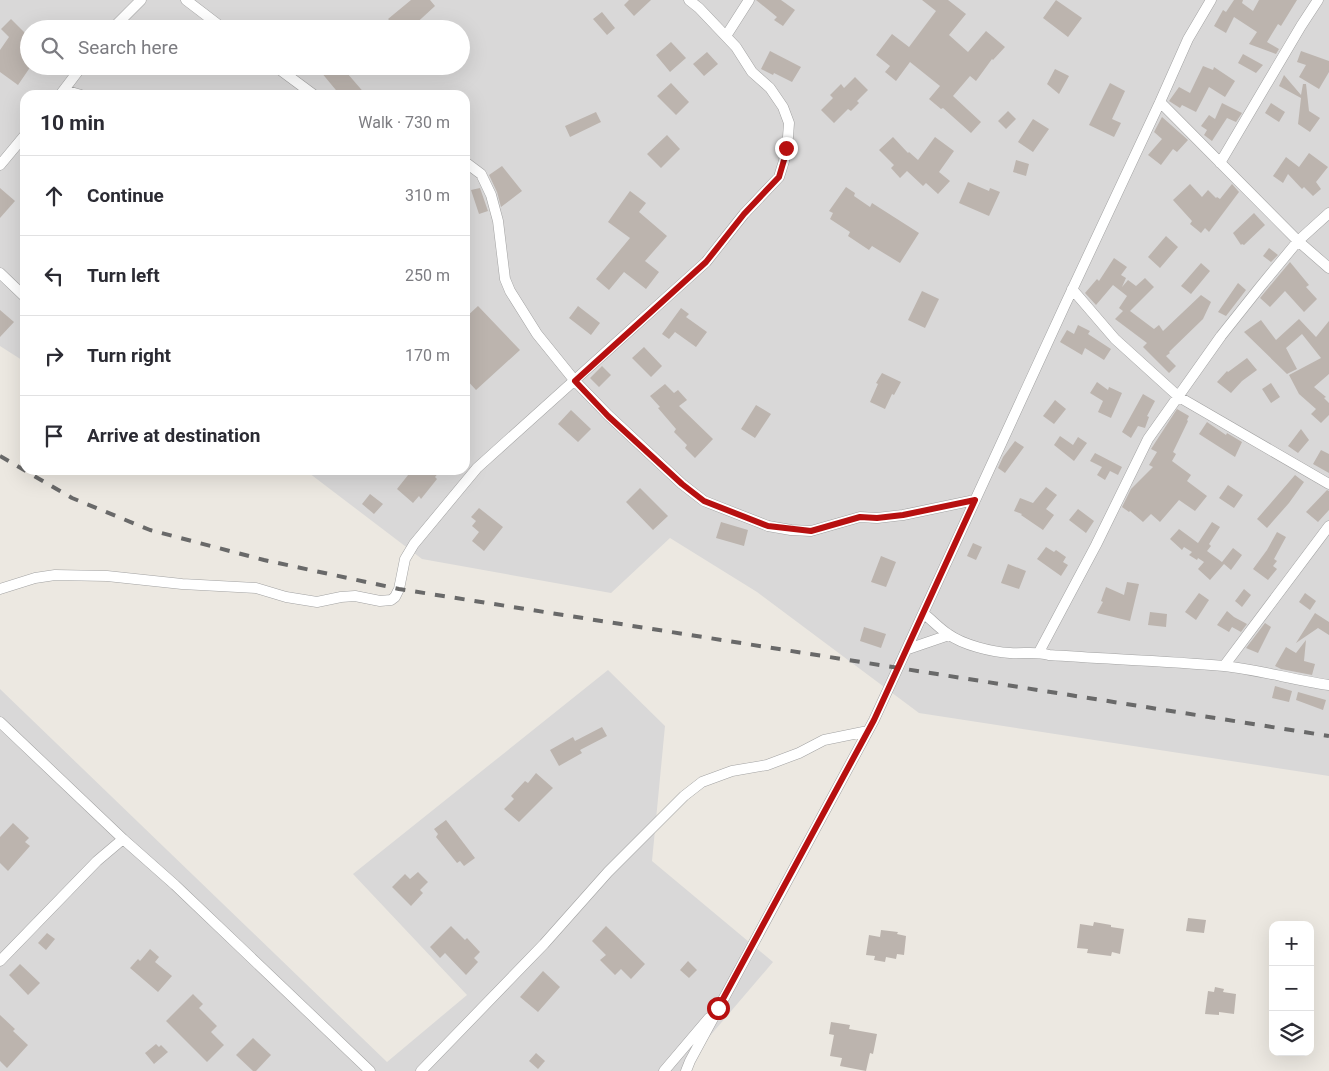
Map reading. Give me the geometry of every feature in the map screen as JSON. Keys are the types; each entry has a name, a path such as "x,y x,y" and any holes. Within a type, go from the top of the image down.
{"street":[{"path":"121,20 141,0"},
{"path":"186,0 212,20"},
{"path":"0,589 34,578 55,575 107,576 182,584 256,588 293,599 316,602 348,596 380,601 391,600 399,589 404,559 414,544 477,468 706,262 744,214 779,177 784,160 789,123 783,107 770,88 752,72 736,47 689,0"},
{"path":"726,36 749,0"},
{"path":"686,1071 718,1008 868,731 908,649 1188,39 1211,0"},
{"path":"1220,163 1318,0"},
{"path":"64,90 75,75"},
{"path":"287,75 307,90"},
{"path":"1160,102 1298,241 1329,268"},
{"path":"0,165 20,142"},
{"path":"470,166 481,174 491,195 498,221 505,278 510,291 537,334 575,381 608,416 682,484 704,501 768,526 811,531 860,517 877,518 903,515 975,500"},
{"path":"1039,652 1096,545 1148,439 1221,336 1298,241 1329,213"},
{"path":"0,273 20,292"},
{"path":"1072,289 1115,339 1178,397 1329,484"},
{"path":"1224,666 1329,526"},
{"path":"924,614 949,635 994,652 1012,654 1039,652 1049,655 1224,666 1279,675 1294,680 1329,684"},
{"path":"908,649 949,635"},
{"path":"0,722 370,1071"},
{"path":"421,1071 544,944 608,872 684,796 702,782 732,771 767,765 799,753 824,740 868,731"},
{"path":"0,961 97,862 123,839"},
{"path":"664,1071 718,1008"}],"shaded area":[{"path":"0,0 1329,0 1329,776 919,713 757,592 670,538 611,593 422,559 312,475 470,475 470,90 20,90 20,359 0,346"},
{"path":"608,670 665,726 652,861 773,962 680,1071 0,1071 0,689 387,1062 467,995 353,874"}],"building":[{"path":"411,0 430,0 435,6 420,20 388,19"},
{"path":"629,0 651,0 634,16 624,5"},
{"path":"756,0 781,0 795,10 783,26 774,20 777,17"},
{"path":"922,0 948,0 966,14 949,35 968,52 986,31 1005,47 992,59 976,81 970,76 953,96 981,122 971,133 943,108 941,109 929,99 940,86 910,62 896,81 885,72 890,66 876,55 892,34 909,47 936,11"},
{"path":"1056,0 1082,18 1068,37 1043,18"},
{"path":"1234,0 1243,0 1242,3 1253,11 1259,0 1297,0 1281,26 1278,24 1267,42 1279,49 1276,54 1249,44 1257,32 1234,17 1226,33 1214,26 1223,10 1226,12"},
{"path":"602,12 615,28 607,35 593,19"},
{"path":"11,19 20,28 20,75 25,75 18,85 0,72 0,50 9,37 1,29"},
{"path":"671,42 686,58 670,72 656,55"},
{"path":"770,51 801,67 792,82 761,69"},
{"path":"1301,51 1329,61 1329,72 1319,89 1299,77 1306,65 1297,62"},
{"path":"707,52 718,64 704,76 693,64"},
{"path":"1243,54 1263,65 1256,73 1238,63"},
{"path":"1203,66 1213,70 1214,67 1235,81 1225,97 1209,87 1196,112 1182,105 1180,108 1169,101 1179,87 1190,93"},
{"path":"1055,69 1069,76 1059,94 1047,84"},
{"path":"323,75 349,75 362,90 336,90"},
{"path":"1284,75 1301,95 1303,84 1306,84 1309,111 1320,118 1310,132 1298,124 1301,98 1279,86"},
{"path":"855,77 868,90 857,101 859,103 851,111 848,109 834,123 821,110 833,98 830,95 841,84 844,88"},
{"path":"671,83 689,102 676,115 657,96"},
{"path":"1110,83 1125,91 1112,119 1121,123 1114,137 1089,125"},
{"path":"1222,103 1242,113 1236,122 1227,118 1212,141 1204,135 1207,130 1201,126 1209,115 1215,119"},
{"path":"1271,103 1285,112 1279,122 1265,113"},
{"path":"1008,111 1016,119 1006,129 998,121"},
{"path":"596,112 601,122 570,137 565,126"},
{"path":"1162,117 1188,140 1177,152 1173,149 1161,165 1148,155 1162,139 1154,132"},
{"path":"1033,119 1049,129 1033,152 1018,142"},
{"path":"667,135 680,149 661,168 647,154"},
{"path":"893,137 908,153 918,160 935,137 954,151 939,172 950,181 938,194 926,183 923,186 907,171 900,178 891,168 894,165 879,150"},
{"path":"1309,153 1328,167 1316,182 1321,189 1313,196 1304,187 1302,189 1288,174 1283,183 1273,176 1286,157 1299,167"},
{"path":"1016,160 1029,164 1026,176 1013,172"},
{"path":"502,166 522,191 501,207 497,192 489,175"},
{"path":"968,182 989,191 990,188 1000,192 989,216 959,203"},
{"path":"1190,184 1202,197 1208,190 1216,198 1220,199 1232,184 1239,192 1209,232 1205,228 1201,233 1190,224 1192,221 1173,200"},
{"path":"846,187 855,193 854,196 870,207 872,203 919,233 900,263 872,246 869,250 848,236 850,232 830,219 833,213 829,211"},
{"path":"0,188 15,201 0,218"},
{"path":"480,188 488,211 479,214 471,190"},
{"path":"630,191 646,203 639,212 667,236 645,261 659,272 646,289 624,272 609,290 596,279 630,238 608,222"},
{"path":"1254,213 1265,225 1244,245 1241,245 1233,233"},
{"path":"1166,236 1178,247 1160,268 1148,257"},
{"path":"1269,248 1278,255 1271,262 1263,256"},
{"path":"1114,258 1127,267 1121,275 1126,278 1122,287 1128,280 1136,286 1145,278 1154,287 1130,311 1154,329 1159,325 1163,331 1201,295 1211,302 1203,319 1166,356 1176,366 1169,373 1143,347 1147,343 1115,319 1123,311 1119,308 1127,296 1113,285 1096,305 1085,293 1097,279 1099,281"},
{"path":"1290,262 1309,285 1306,287 1317,299 1304,312 1285,291 1270,307 1260,298"},
{"path":"1201,263 1210,271 1191,294 1181,286"},
{"path":"1238,283 1246,290 1226,316 1218,312"},
{"path":"922,291 939,299 925,328 908,320"},
{"path":"478,306 520,350 476,390 470,383 470,313"},
{"path":"578,306 600,323 591,335 569,318"},
{"path":"681,308 689,314 686,317 707,332 696,347 675,332 669,339 662,334"},
{"path":"0,310 14,322 0,337"},
{"path":"1299,319 1316,337 1329,321 1329,374 1314,387 1326,397 1324,398 1329,403 1329,415 1321,423 1311,414 1316,409 1299,394 1289,375 1321,358 1302,334 1286,348 1297,369 1287,374 1244,332 1261,320 1276,340"},
{"path":"1078,325 1090,331 1088,334 1111,349 1104,360 1085,348 1082,355 1060,342 1067,330 1074,334"},
{"path":"644,347 662,366 651,377 632,358"},
{"path":"1247,358 1257,370 1242,381 1231,393 1217,382 1227,371"},
{"path":"602,366 611,375 599,387 590,378"},
{"path":"882,373 901,382 894,395 892,394 885,409 870,402 878,384 876,383"},
{"path":"1097,382 1108,390 1109,387 1122,393 1111,418 1098,412 1103,401 1090,393"},
{"path":"1271,383 1280,397 1271,403 1262,389"},
{"path":"665,384 674,393 678,390 687,400 679,406 713,439 695,458 685,448 687,445 674,432 676,429 650,396"},
{"path":"1143,394 1155,401 1147,416 1149,417 1145,428 1138,426 1131,438 1122,432"},
{"path":"1055,400 1066,409 1054,424 1043,416"},
{"path":"756,405 771,414 755,438 741,429"},
{"path":"1177,409 1189,416 1173,452 1176,454 1172,461 1191,475 1187,481 1207,496 1195,511 1179,500 1160,522 1151,514 1143,522 1122,507 1131,489 1153,467 1149,465 1157,452 1151,449"},
{"path":"571,410 591,429 578,442 558,424"},
{"path":"1207,422 1226,435 1227,433 1242,442 1235,457 1199,434"},
{"path":"1301,429 1309,440 1298,453 1288,446"},
{"path":"1060,436 1073,445 1078,437 1087,443 1074,461 1054,445"},
{"path":"1015,441 1024,447 1005,473 998,468 1003,457"},
{"path":"1321,450 1329,454 1329,473 1313,464"},
{"path":"1095,453 1122,467 1118,475 1110,471 1105,480 1097,475 1102,467 1090,461"},
{"path":"408,475 437,475 435,477 437,479 421,499 419,496 413,503 397,489"},
{"path":"1295,475 1304,482 1267,528 1257,519"},
{"path":"1228,485 1243,495 1234,508 1219,498"},
{"path":"1046,487 1057,495 1046,509 1054,515 1043,530 1022,514 1014,511 1020,498 1033,503"},
{"path":"640,488 668,516 653,530 626,502"},
{"path":"1327,490 1329,491 1329,510 1318,522 1306,512"},
{"path":"370,494 383,504 374,514 362,504"},
{"path":"479,508 503,527 484,551 472,541 479,532 472,526 476,521 471,517"},
{"path":"1078,509 1094,521 1086,533 1069,520"},
{"path":"721,522 748,530 744,546 716,538"},
{"path":"1212,522 1220,527 1209,544 1211,546 1207,551 1222,562 1233,548 1242,555 1231,570 1224,564 1210,580 1198,569 1204,562 1189,555 1192,552 1184,547 1182,550 1170,539 1179,529 1198,543"},
{"path":"1277,532 1286,537 1274,559 1277,561 1273,566 1277,569 1268,580 1253,569"},
{"path":"973,543 982,547 976,560 967,556"},
{"path":"1046,547 1054,552 1056,550 1066,557 1063,562 1068,565 1061,576 1037,559"},
{"path":"881,556 896,562 886,587 871,582"},
{"path":"1008,564 1026,571 1019,589 1001,583"},
{"path":"1127,582 1139,584 1130,621 1097,613 1103,602 1101,601 1106,587 1124,595"},
{"path":"1244,589 1251,595 1242,607 1235,601"},
{"path":"1199,593 1209,600 1196,620 1185,612"},
{"path":"1305,593 1316,601 1310,610 1299,602"},
{"path":"1227,611 1247,624 1241,632 1232,627 1229,632 1217,625"},
{"path":"1150,612 1167,614 1166,627 1148,625"},
{"path":"1315,613 1329,622 1329,635 1318,628 1296,643"},
{"path":"1265,623 1271,627 1258,653 1246,648"},
{"path":"864,627 886,634 881,648 860,641"},
{"path":"1306,640 1304,661 1315,664 1312,675 1275,666 1286,647 1296,653"},
{"path":"1275,686 1292,691 1289,702 1272,698"},
{"path":"1298,692 1326,700 1323,710 1296,700"},
{"path":"602,727 607,736 580,750 582,753 559,766 550,750 573,737 575,741"},
{"path":"536,773 553,788 519,822 504,809 514,799 511,796 525,781 528,783"},
{"path":"446,820 475,858 464,866 460,861 457,863 436,837 438,834 434,829"},
{"path":"13,823 29,838 25,842 30,846 8,871 0,863 0,837"},
{"path":"418,872 428,882 420,890 423,893 411,906 392,887 405,874 410,879"},
{"path":"1188,918 1206,920 1204,933 1186,931"},
{"path":"1094,922 1124,929 1120,954 1112,952 1111,956 1087,953 1088,949 1077,948 1080,924 1093,926"},
{"path":"451,926 465,940 467,938 480,952 474,958 478,962 466,975 445,953 440,958 430,947"},
{"path":"606,926 645,964 631,979 621,969 615,975 600,960 606,955 592,941"},
{"path":"881,930 898,932 897,934 906,936 904,955 897,954 896,959 886,957 885,962 874,960 875,956 866,955 869,935 880,937"},
{"path":"47,933 55,939 46,950 38,943"},
{"path":"150,949 159,957 155,962 172,976 158,992 130,968 138,959 140,961"},
{"path":"688,961 697,970 689,978 680,970"},
{"path":"20,964 40,983 28,995 9,975"},
{"path":"543,971 560,987 538,1012 520,997"},
{"path":"1215,987 1224,989 1223,992 1236,994 1234,1014 1219,1012 1219,1015 1205,1014 1208,991 1214,992"},
{"path":"193,994 203,1004 199,1008 217,1026 211,1032 224,1045 207,1062 166,1021"},
{"path":"0,1015 28,1045 7,1068 0,1061"},
{"path":"831,1022 850,1025 849,1029 877,1034 873,1054 870,1053 866,1071 840,1066 842,1058 830,1056 834,1035 829,1034"},
{"path":"253,1038 271,1055 256,1071 253,1071 236,1055"},
{"path":"156,1044 159,1047 161,1045 168,1052 154,1064 145,1053"},
{"path":"536,1053 545,1061 538,1069 529,1061"}],"railway":[{"path":"0,456 20,468"},
{"path":"33,475 72,498 150,530 264,560 399,589 1329,736"}],"route":[{"path":"718,1008 874,720 975,500 903,515 877,518 860,517 811,531 768,526 704,501 682,484 608,416 575,381 706,262 744,214 779,177 786,148"}]}
